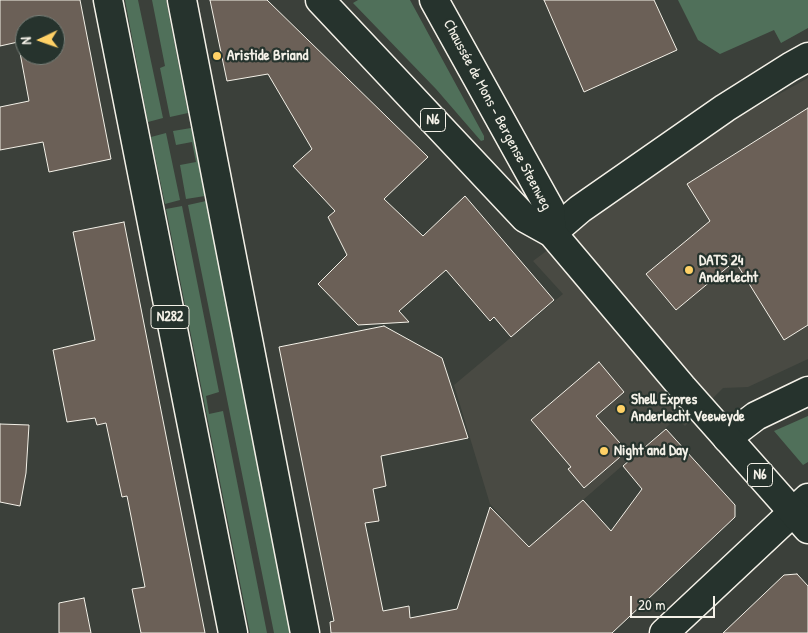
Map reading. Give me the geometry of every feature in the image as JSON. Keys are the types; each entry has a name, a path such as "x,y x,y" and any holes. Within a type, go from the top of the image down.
{"main road":[{"name":"N282","path":"108,0 233,633"},
{"path":"182,0 305,633"},
{"name":"Chaussée de Mons - Bergense Steenweg","path":"320,0 525,218 552,233 682,387 728,438 803,513"},
{"name":"Chaussée de Mons - Bergense Steenweg","path":"434,0 550,208 552,233"},
{"path":"552,233 580,209 718,113 790,66 808,57"},
{"path":"728,438 756,416 808,391"},
{"path":"664,633 803,513"}],"shaded area":[{"path":"808,78 808,359 748,387 723,388 685,426 677,418 529,547 490,504 454,385 563,294 533,261 693,142"}],"green space":[{"path":"125,0 138,0 163,118 148,122"},
{"path":"152,0 166,0 188,113 170,117 160,68 165,66"},
{"path":"358,0 410,0 484,136 484,140 481,141 436,89 353,3"},
{"path":"678,0 808,0 808,28 781,43 774,30 720,54 698,40"},
{"path":"191,128 205,196 186,199 180,165 196,162 192,142 176,145 173,131"},
{"path":"166,133 180,200 165,204 151,137"},
{"path":"206,201 293,633 274,633 188,205"},
{"path":"182,206 219,392 206,396 209,414 223,411 267,633 250,633 166,209"},
{"path":"808,416 808,462 803,465 774,431"}],"building":[{"path":"0,0 80,0 111,159 49,172 43,142 0,150 0,107 29,101 22,65 65,65 65,15 15,15 15,43 0,46"},
{"path":"210,0 267,0 428,157 384,199 423,236 465,196 554,300 511,337 494,317 490,321 446,270 399,311 409,322 358,325 318,284 347,255 328,217 335,211 293,166 312,149 268,74 227,81"},
{"path":"544,0 654,0 677,50 584,92"},
{"path":"808,108 808,325 784,340 735,261 676,310 646,274 710,221 687,184"},
{"path":"124,222 205,633 141,633 132,589 145,587 127,496 122,497 106,423 97,425 95,418 67,422 53,350 95,340 73,232"},
{"path":"384,326 442,358 468,438 381,456 386,486 373,489 379,521 365,523 383,611 409,606 410,618 457,609 490,507 529,547 583,500 611,531 642,489 623,466 666,429 735,505 735,517 612,633 331,633 330,622 334,621 279,347"},
{"path":"599,362 624,392 596,416 627,451 584,488 568,469 571,467 531,420"},
{"path":"0,424 29,425 26,473 20,506 0,502"},
{"path":"797,574 808,586 808,633 723,633 784,575"},
{"path":"84,598 91,633 59,633 59,603"}],"place":[{"name":"Aristide Briand","path":"217,56"},
{"name":"DATS 24 Anderlecht","path":"689,270"},
{"name":"Shell Expres Anderlecht Veeweyde","path":"621,409"},
{"name":"Night and Day","path":"604,451"}]}
